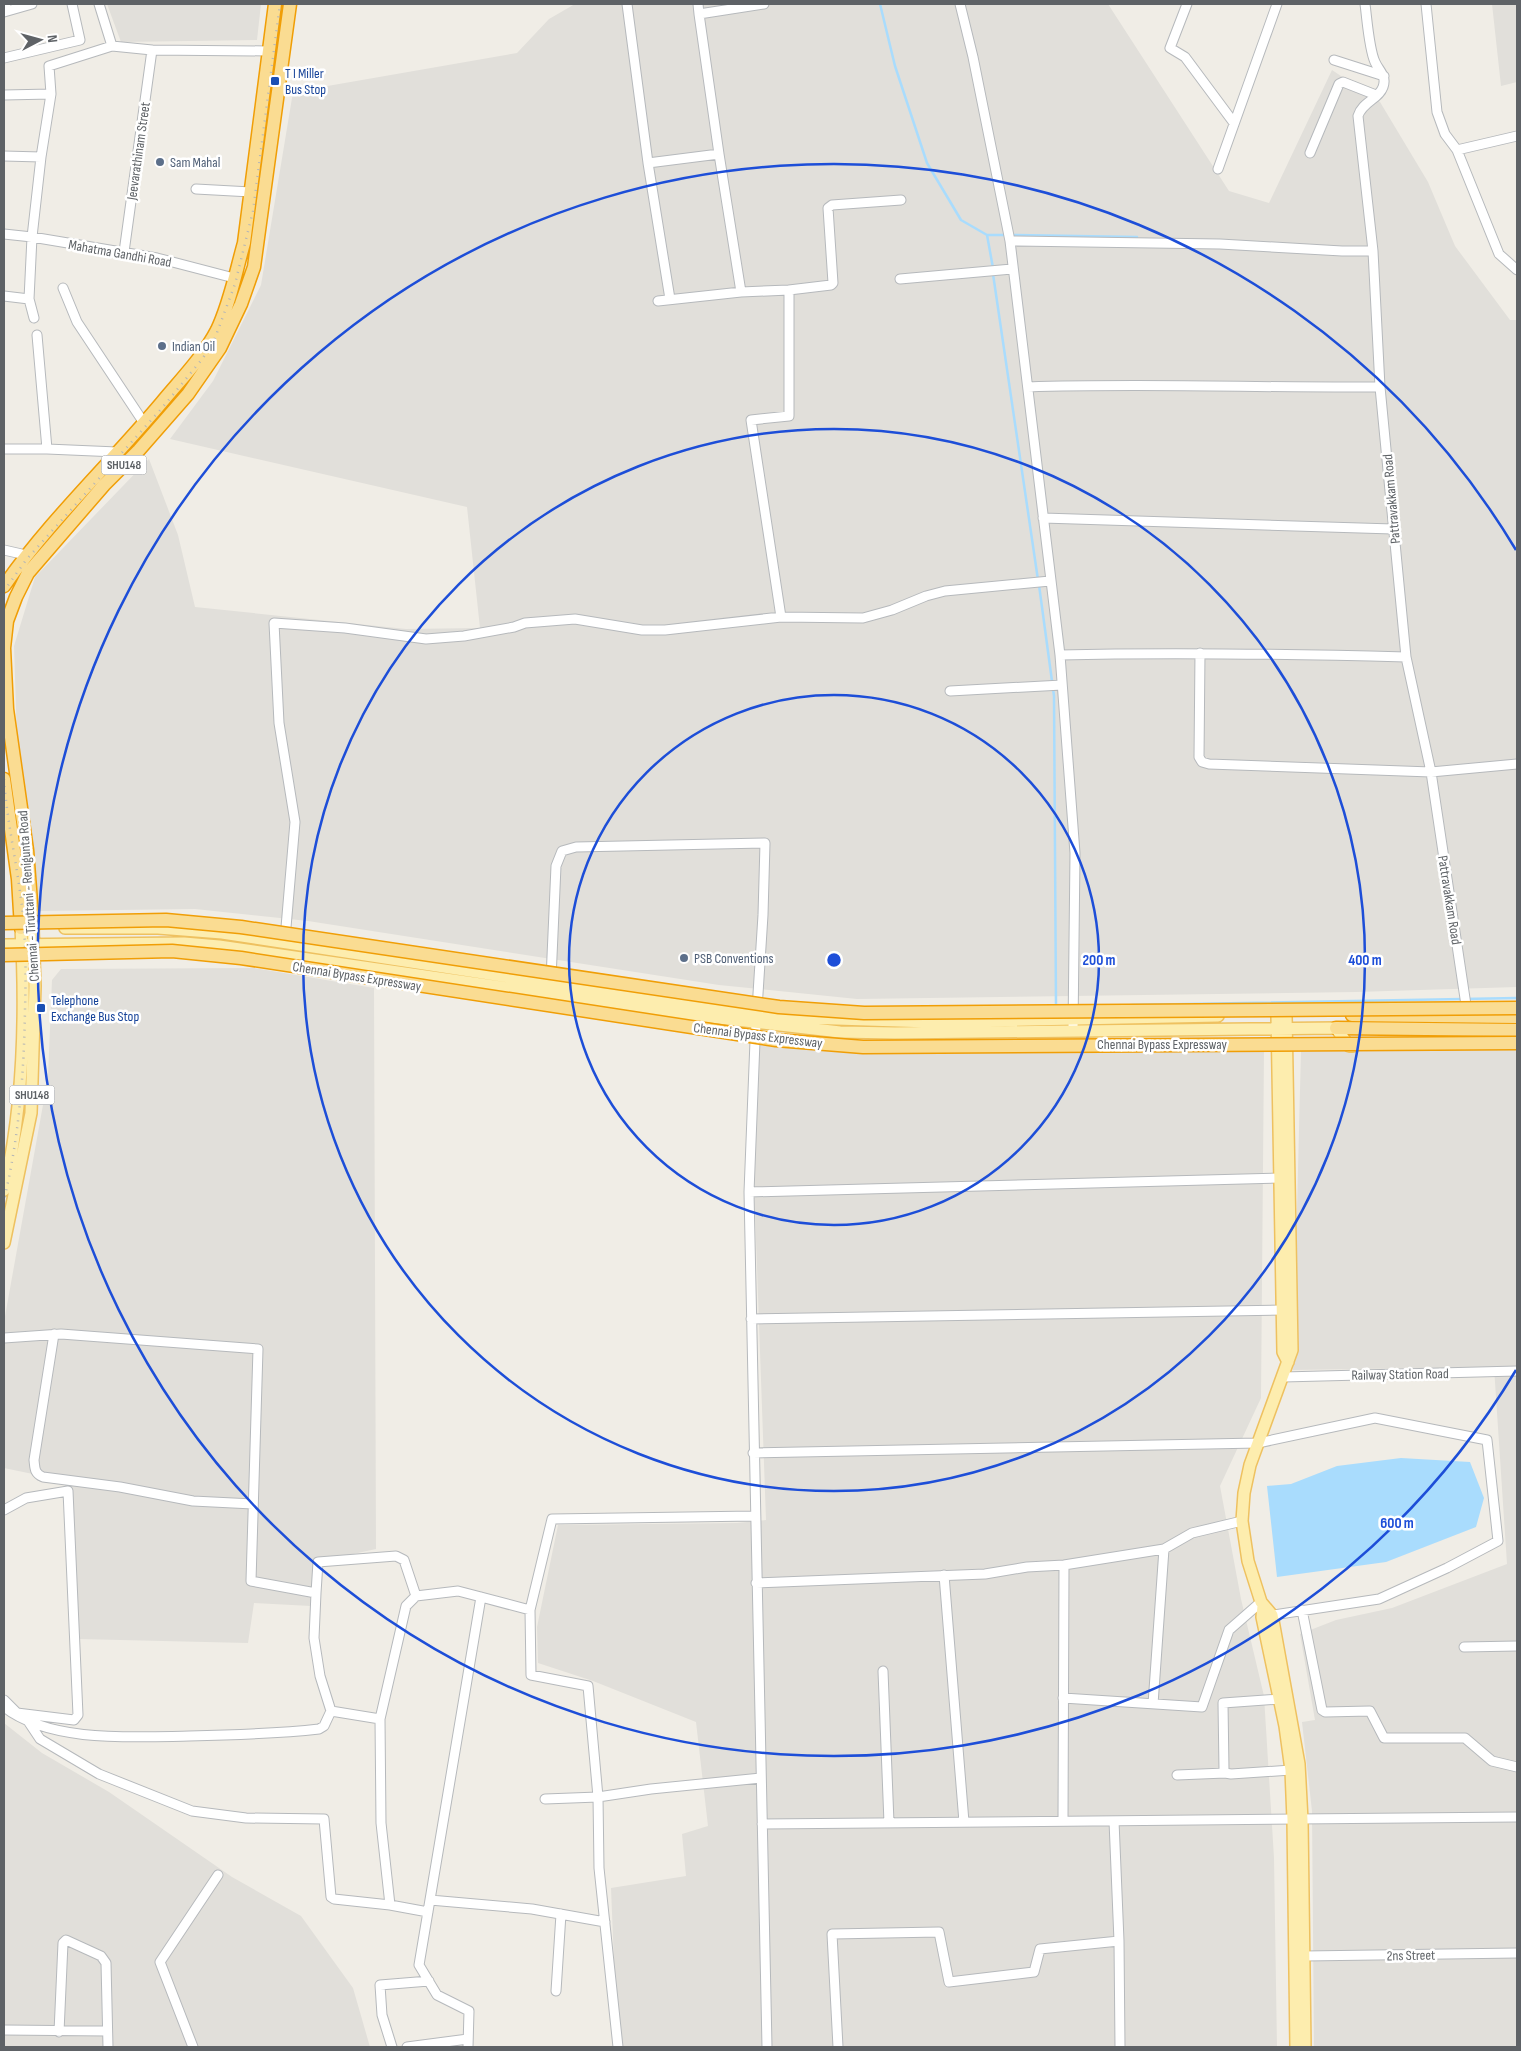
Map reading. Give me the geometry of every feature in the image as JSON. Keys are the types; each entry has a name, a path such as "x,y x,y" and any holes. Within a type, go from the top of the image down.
{"highway":[{"name":"SHU148","path":"4,586 26,555 144,423 201,355 217,329 244,243 275,4"},
{"name":"Chennai - Tiruttani - Renigunta Road","path":"29,926 27,850 7,709 4,648 7,621 28,573 104,485 139,450 188,394 220,348 241,304 254,268 290,4"},
{"name":"Chennai - Tiruttani - Renigunta Road","path":"4,779 18,880 29,926"},
{"path":"4,923 29,926 166,920 241,927 779,1007 864,1013 1517,1006"},
{"name":"Chennai Bypass Expressway","path":"4,956 172,951 242,958 776,1040 863,1046 1517,1044"},
{"path":"1337,1021 1517,1017"},
{"path":"1337,1021 1517,1030"}],"main road":[{"path":"4,929 29,926 158,928 222,933 849,1032 1282,1029 1337,1021 1349,1005 1465,1000 1517,1006"},
{"name":"Chennai - Tiruttani - Renigunta Road","path":"4,1190 11,1159 19,1105 22,1057 22,944 29,926"},
{"name":"Chennai - Tiruttani - Renigunta Road","path":"4,1242 31,1113 34,944 29,926"},
{"path":"4,945 184,943 219,946 756,1018 930,1022 1282,1016 1337,1021"},
{"path":"1282,1016 1283,1352 1288,1362"},
{"path":"1337,1021 1349,1046 1517,1044"},
{"path":"1282,1029 1292,1350 1250,1465 1244,1493 1242,1521 1248,1561 1264,1610 1297,1743 1296,2047"},
{"path":"1264,1610 1280,1699 1298,1820 1305,1956 1305,2047"}],"street":[{"path":"4,12 32,4"},
{"path":"4,58 80,40 72,4"},
{"path":"99,4 112,46"},
{"path":"627,4 648,163 670,299"},
{"path":"698,4 741,292"},
{"path":"698,14 764,4"},
{"path":"960,4 973,57 1010,241 1043,518 1042,582 1060,655 1075,853 1073,1031"},
{"path":"1187,4 1170,48 1185,57 1234,123"},
{"path":"1218,169 1277,4"},
{"path":"1364,4 1374,61 1384,76"},
{"path":"1426,4 1437,112 1445,134 1457,150 1499,254 1517,270"},
{"path":"34,318 29,299 32,237 40,157 51,94 49,66 112,46 152,50 268,51"},
{"name":"Jeevarathinam Street","path":"124,252 152,50"},
{"path":"1334,60 1384,76"},
{"name":"Pattravakkam Road","path":"1384,76 1382,90 1360,109 1358,116 1373,250 1380,387 1406,657 1431,772 1465,1000"},
{"path":"1310,154 1339,84 1343,82 1376,95"},
{"path":"4,95 51,94"},
{"path":"1457,150 1517,136"},
{"path":"648,163 719,154"},
{"path":"4,156 40,157"},
{"path":"196,189 251,192"},
{"path":"658,300 831,285 833,283 828,208 832,205 902,200"},
{"name":"Mahatma Gandhi Road","path":"4,234 157,258 234,278"},
{"path":"1010,241 1220,244 1342,251 1373,250"},
{"path":"900,278 1012,269"},
{"path":"63,288 77,322 144,423"},
{"path":"781,617 751,420 789,416 789,290"},
{"path":"4,296 29,299"},
{"path":"37,336 47,449"},
{"path":"1028,387 1095,385 1271,388 1380,387"},
{"path":"4,449 117,452"},
{"path":"1043,518 1394,529"},
{"path":"4,550 26,555"},
{"path":"284,942 295,822 279,722 274,623 353,629 426,640 464,636 514,627 525,623 575,619 642,630 665,630 781,617 862,618 892,610 926,596 945,591 1042,582"},
{"path":"1060,655 1200,653 1406,657"},
{"path":"1200,653 1200,757 1202,762 1210,764 1431,772 1517,764"},
{"path":"950,691 1062,685"},
{"path":"551,984 556,866 562,851 576,847 765,843 749,1192 754,1516 767,2047"},
{"path":"749,1192 1281,1178"},
{"path":"751,1319 1283,1310"},
{"path":"4,1338 54,1334 258,1349 251,1581 316,1593"},
{"path":"54,1334 34,1460 34,1469 37,1474 43,1477 120,1487 193,1501 253,1504"},
{"name":"Railway Station Road","path":"1283,1377 1517,1371"},
{"path":"753,1454 1258,1443 1275,1441 1375,1418 1487,1440 1498,1541 1447,1568 1379,1599 1302,1610 1264,1610 1229,1630 1202,1707 1063,1698"},
{"path":"4,1510 26,1498 68,1491 78,1716 74,1720 17,1713 4,1700"},
{"path":"618,2047 599,1868 598,1797 588,1686 531,1675 530,1610 552,1519 754,1516"},
{"path":"756,1583 985,1574 1027,1567 1064,1565 1164,1549 1192,1533 1242,1521"},
{"path":"1153,1704 1164,1549"},
{"path":"4,1707 14,1715 28,1721 81,1735 129,1737 273,1735 319,1729 324,1726 331,1711 320,1676 314,1638 318,1562 396,1556 404,1560 416,1596"},
{"path":"1063,1822 1064,1565"},
{"path":"944,1575 964,1822"},
{"path":"390,1905 381,1823 380,1719 406,1606 416,1596 458,1591 530,1610"},
{"path":"407,2047 468,2043 469,2011 437,1995 420,1965 481,1597"},
{"path":"1302,1610 1322,1710 1329,1713 1370,1711 1384,1738 1465,1738 1492,1761 1517,1767"},
{"path":"1464,1647 1517,1646"},
{"path":"883,1671 889,1823"},
{"path":"1225,1773 1223,1703 1280,1699"},
{"path":"331,1711 380,1719"},
{"path":"28,1721 40,1739 99,1774 192,1812 246,1818 324,1819 332,1897 334,1899 390,1905 428,1912"},
{"path":"1177,1776 1291,1770"},
{"path":"545,1799 598,1797 650,1789 761,1778"},
{"path":"762,1824 1517,1817"},
{"path":"1114,1821 1119,1941 1120,2047"},
{"path":"194,2047 160,1962 218,1875"},
{"path":"430,1900 532,1909 604,1922"},
{"path":"556,1991 560,1914"},
{"path":"838,2047 832,1934 939,1932 949,1982 1034,1972 1040,1949 1119,1941"},
{"path":"59,2032 63,1944 66,1940 101,1956 106,1963 108,2047"},
{"name":"2ns Street","path":"1305,1956 1517,1953"},
{"path":"392,2047 382,2015 380,1985 429,1981"},
{"path":"4,2030 107,2031"}],"shaded area":[{"path":"107,4 261,4 257,40 121,42"},
{"path":"575,4 1108,4 1229,191 1269,203 1332,70 1380,102 1428,182 1455,246 1510,320 1517,320 1517,987 1356,992 857,999 719,985 308,921 195,909 39,911 17,741 14,646 35,577 149,459 178,535 195,607 406,629 480,628 467,507 170,439 213,381 261,285 293,92 517,53 549,19"},
{"path":"1492,4 1517,4 1517,82 1501,86"},
{"path":"254,968 374,988 376,1549 316,1562 311,1606 254,1603 248,1643 78,1639 71,1482 4,1468 4,1322 48,1077 52,980 61,969"},
{"path":"759,1045 888,1054 1264,1050 1261,1398 1220,1486 1241,1599 1264,1696 1274,1858 1277,2047 621,2047 614,1963 611,1888 686,1876 682,1834 708,1826 696,1722 593,1681 538,1663 537,1627 558,1525 737,1523 766,1520 754,1183"},
{"path":"1517,1049 1517,2047 1314,2047 1312,1811 1302,1722 1315,1720 1300,1634 1336,1620 1392,1608 1507,1564 1494,1367 1293,1370 1301,1050"},
{"path":"4,1723 42,1753 109,1792 232,1877 301,1916 353,1988 370,2047 4,2047"}],"water":[{"path":"1401,1458 1470,1462 1484,1498 1476,1527 1386,1562 1277,1577 1267,1486 1291,1484 1337,1466"}],"waterway":[{"path":"880,4 895,66 927,163 961,220 987,235 1005,235"},
{"path":"987,235 993,268"},
{"path":"1011,235 1137,237"},
{"path":"993,274 1038,580"},
{"path":"1039,585 1054,696 1056,1006 1059,1006"},
{"path":"1132,1005 1517,998"}],"railway":[{"path":"4,591 26,560 162,408 203,358 215,338 235,284 253,211 280,4"},
{"path":"4,779 22,907 26,971 20,1105 4,1200"}],"place":[{"name":"T I Miller Bus Stop","path":"275,81"},
{"name":"Sam Mahal","path":"160,162"},
{"name":"Indian Oil","path":"162,346"},
{"name":"PSB Conventions","path":"684,958"},
{"name":"Telephone Exchange Bus Stop","path":"41,1008"}]}
